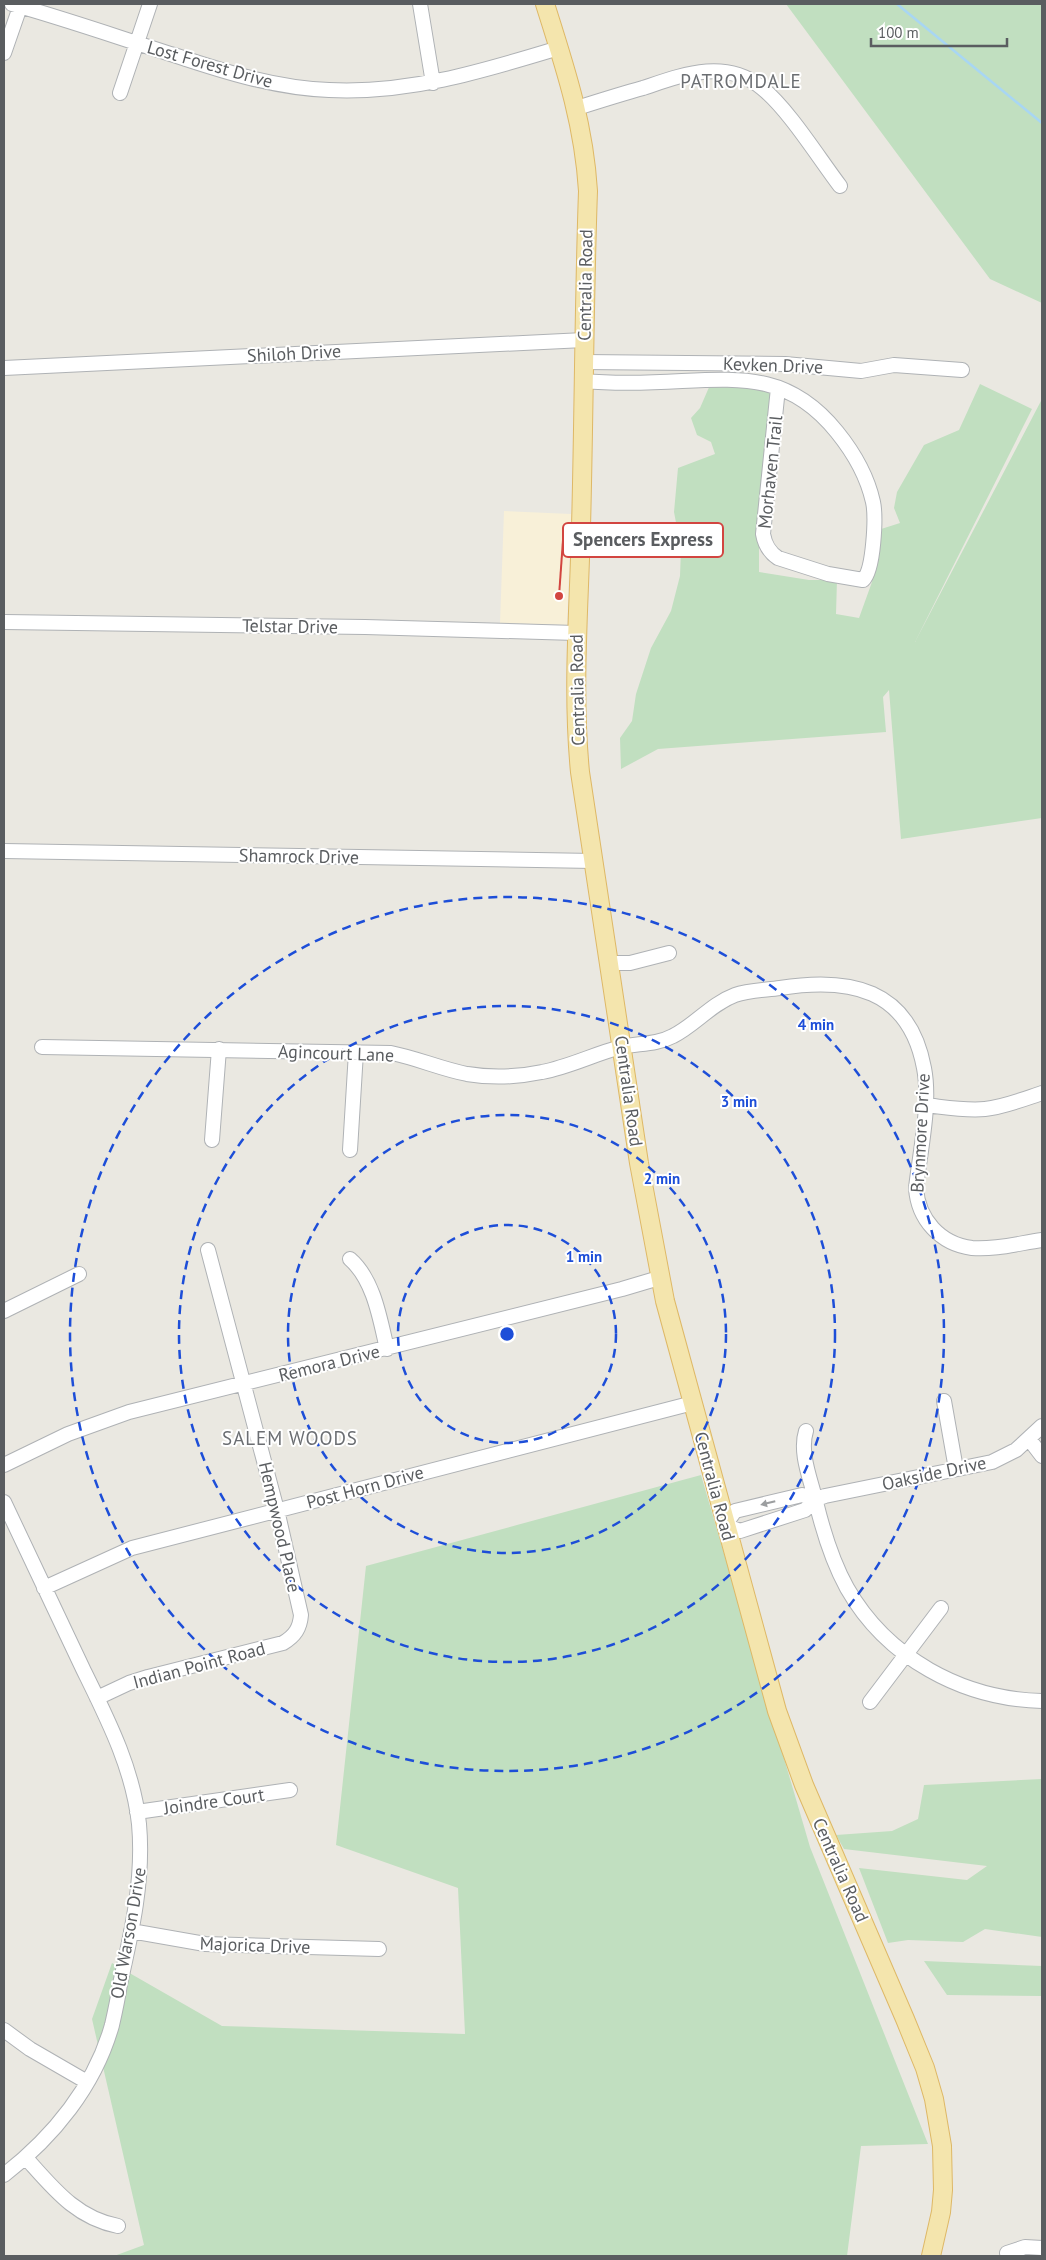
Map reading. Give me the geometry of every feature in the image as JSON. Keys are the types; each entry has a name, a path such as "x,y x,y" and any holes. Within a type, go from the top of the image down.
{"main road":[{"name":"Centralia Road","path":"545,4 577,108 584,140 588,191 581,527 576,633 576,732 639,1163 659,1278 725,1525 785,1735 840,1870 905,2019 934,2099 942,2146 943,2190 940,2220 931,2256"}],"street":[{"path":"4,53 17,4"},
{"name":"Lost Forest Drive","path":"17,4 228,73 294,87 354,90 433,83 486,70 559,48"},
{"path":"120,93 150,4"},
{"path":"420,4 433,83"},
{"path":"577,108 689,73 715,70 728,72 752,82 771,97 840,186"},
{"name":"Shiloh Drive","path":"4,368 584,340"},
{"name":"Kevken Drive","path":"583,362 785,364 861,371 894,365 962,370"},
{"name":"Morhaven Trail","path":"583,381 631,383 736,379 757,381 778,388 800,398 818,412 846,444 865,476 871,492 876,523 868,570 863,580 828,574 778,558 772,554 764,542 762,534 778,388"},
{"name":"Telstar Drive","path":"4,622 374,627 576,633"},
{"name":"Shamrock Drive","path":"4,851 594,861"},
{"path":"609,963 630,963 669,952"},
{"name":"Brynmore Drive","path":"622,1047 648,1044 673,1036 717,1003 737,994 806,984 850,986 870,992 888,1003 907,1023 918,1046 924,1068 925,1105 916,1188 916,1201 922,1215 929,1225 948,1240 972,1248 1042,1240"},
{"name":"Agincourt Lane","path":"42,1047 391,1053 467,1074 504,1076 542,1072 622,1047"},
{"path":"212,1140 219,1049"},
{"path":"350,1150 356,1052"},
{"path":"925,1105 958,1109 984,1109 1010,1104 1042,1093"},
{"name":"Hempwood Place","path":"208,1250 277,1510 301,1615 298,1629"},
{"path":"350,1259 366,1280 380,1318 387,1349"},
{"path":"4,1311 79,1274"},
{"name":"Remora Drive","path":"4,1465 98,1422 129,1412 387,1349 659,1278"},
{"path":"944,1401 956,1469"},
{"name":"Post Horn Drive","path":"44,1588 132,1548 693,1403"},
{"name":"Oakside Drive","path":"816,1499 805,1510 740,1530 725,1525 735,1511 802,1495 816,1499 913,1476 992,1462 1016,1450 1042,1426"},
{"path":"806,1431 804,1452 836,1567 868,1619 883,1636 939,1676 964,1687 1002,1698 1042,1701"},
{"path":"1029,1439 1042,1456"},
{"name":"Old Warson Drive","path":"4,1502 97,1698 125,1762 137,1812 140,1868 132,1931 112,2025 98,2061 87,2082 55,2128 26,2158 4,2175"},
{"path":"870,1702 941,1608"},
{"name":"Indian Point Road","path":"97,1698 129,1683 148,1677 283,1643 290,1639 298,1629"},
{"name":"Joindre Court","path":"137,1812 290,1790"},
{"name":"Majorica Drive","path":"132,1931 205,1944 379,1949"},
{"path":"4,2030 44,2058 87,2082"},
{"path":"26,2158 73,2207 98,2221 118,2226"},
{"path":"1007,2253 1025,2247 1042,2248"}],"shaded area":[{"path":"504,511 571,514 567,625 500,623"}],"green space":[{"path":"786,4 1042,4 1042,303 990,279"},
{"path":"749,384 773,392 759,545 759,572 809,580 837,580 836,614 859,618 872,582 878,530 900,523 894,508 897,492 924,445 959,430 980,384 1032,409 915,642 1042,399 1042,818 901,839 889,690 883,697 886,732 658,749 621,769 620,738 632,721 636,694 651,648 671,611 680,576 681,549 674,512 678,468 715,454 711,442 697,435 691,418 700,408 710,385"},
{"path":"701,1475 810,1847 928,2144 861,2146 847,2256 114,2256 144,2245 92,2019 112,1963 222,2026 465,2034 458,1888 336,1845 366,1566"},
{"path":"1042,1779 1042,1937 985,1929 963,1942 908,1940 888,1943 859,1868 967,1880 987,1866 844,1849 836,1835 892,1831 918,1819 924,1785"},
{"path":"924,1961 1042,1966 1042,1996 947,1995"}],"waterway":[{"path":"897,4 1042,123"}],"place":[{"name":"Spencers Express","path":"559,596"}],"district":[{"name":"PATROMDALE","path":"741,81"},
{"name":"SALEM WOODS","path":"290,1438"}]}
